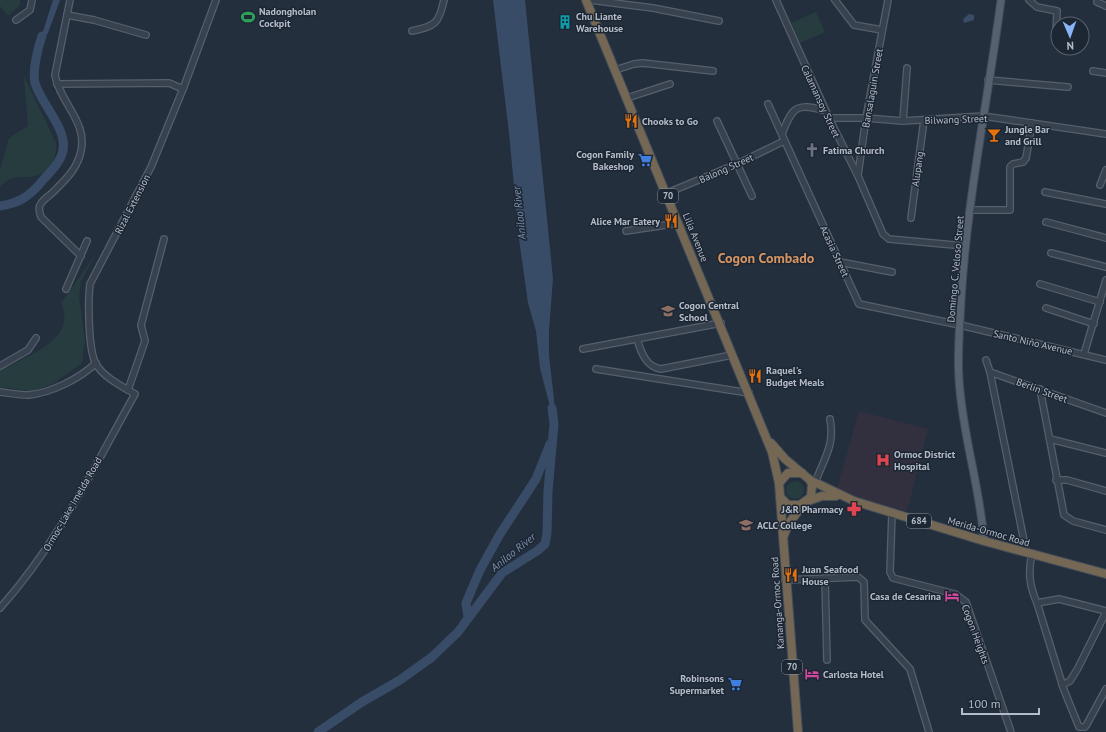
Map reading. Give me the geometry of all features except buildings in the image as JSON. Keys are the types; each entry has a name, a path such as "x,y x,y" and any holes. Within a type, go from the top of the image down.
{"highway":[{"name":"Lilia Avenue","path":"586,0 767,437"},
{"name":"70","path":"767,437 785,459 812,481"},
{"name":"70","path":"767,437 779,483 780,497"},
{"path":"779,483 788,473 802,473"},
{"name":"Merida-Ormoc Road","path":"812,481 844,498 984,541 1106,574"},
{"path":"780,497 785,503 792,506 806,502 812,493 812,481"},
{"name":"Merida-Ormoc Road","path":"806,502 827,496 844,498"},
{"name":"Kananga-Ormoc Road","path":"780,497 785,580 798,732"},
{"name":"70","path":"783,538 789,523 806,502"}],"main road":[{"name":"Domingo C. Veloso Street","path":"984,541 983,521 962,413 958,378 965,246 988,80 1001,0"}],"street":[{"path":"16,20 30,10 32,0"},
{"path":"70,0 56,75 57,84 79,124 82,145 77,164 73,172 42,203 40,212 41,217 81,256"},
{"name":"Rizal Extension","path":"96,363 93,355 88,302 90,284 151,167 183,89 216,0"},
{"path":"412,31 437,23 444,0"},
{"path":"590,0 653,8 719,21"},
{"name":"Calamansoy Street","path":"776,0 828,118 858,176 883,234 889,239 965,246"},
{"path":"835,0 854,25 882,30"},
{"name":"Bansalaguin Street","path":"858,176 866,118 888,0"},
{"path":"1029,0 1037,7 1057,11 1057,16"},
{"path":"1097,2 1106,6"},
{"path":"67,15 94,20 146,36"},
{"path":"615,70 634,64 643,63 714,71"},
{"path":"903,121 907,68"},
{"path":"1093,71 1106,73"},
{"path":"988,80 1068,87"},
{"path":"57,84 169,83 183,89"},
{"path":"627,98 670,84"},
{"name":"Acasia Street","path":"768,104 859,304 960,324"},
{"path":"782,134 788,118 795,110 807,105 825,111"},
{"name":"Bilwang Street","path":"828,118 866,118 903,121 983,116 1106,134"},
{"name":"Alupang","path":"911,218 924,120"},
{"path":"717,121 752,196"},
{"path":"970,210 1010,210 1010,167 1013,164 1023,162 1026,158 1032,123"},
{"name":"Balong Street","path":"667,193 737,164 784,141"},
{"path":"1100,185 1106,170"},
{"path":"1045,192 1106,204"},
{"path":"1046,222 1106,238"},
{"path":"626,231 679,223"},
{"path":"0,392 26,395 41,394 78,376 96,363 101,370 128,390 144,341 141,325 164,238"},
{"path":"66,289 87,241"},
{"path":"1051,253 1106,267"},
{"path":"840,262 892,272"},
{"path":"1084,354 1106,280"},
{"path":"1040,284 1100,302"},
{"path":"1046,308 1094,324"},
{"path":"583,349 721,323"},
{"name":"Santo Niño Avenue","path":"960,324 1106,360"},
{"path":"0,366 28,350 36,338"},
{"path":"637,339 645,359 656,369 732,355"},
{"path":"986,360 990,372 1029,552 1028,571 1031,590 1037,603 1062,685 1079,727 1085,727 1106,689"},
{"path":"596,369 749,393"},
{"name":"Berlin Street","path":"990,372 1106,413"},
{"path":"1040,389 1056,480 1064,515 1073,521 1106,530"},
{"name":"Ormoc-Lake Imelda Road","path":"0,608 37,564 62,523 135,394 128,390"},
{"path":"812,481 830,446 832,432 830,419"},
{"path":"1050,439 1106,453"},
{"path":"1056,480 1067,480 1106,491"},
{"name":"Cogon Heights","path":"892,513 890,572 893,578 955,594 966,602 1011,732"},
{"path":"785,580 858,577 864,582 865,620 910,669 929,732"},
{"path":"825,578 827,660"},
{"path":"1037,603 1059,599 1106,611 1078,668 1070,681 1062,685"}],"shaded area":[{"name":"Ormoc District Hospital","path":"859,411 928,429 907,511 836,492"}],"green space":[{"path":"0,0 20,0 20,5 8,16 0,6"},
{"path":"816,12 825,32 800,43 791,23"},
{"path":"24,76 56,143 54,159 49,168 41,174 32,177 13,178 0,186 0,170 9,138 28,126"},
{"path":"96,254 81,281 79,297 85,341 82,363 53,384 32,391 0,387 0,369 10,366 42,349 56,337 64,322 64,313 61,303"},
{"path":"791,481 799,481 804,486 802,497 799,499 791,499 786,494 786,486"}],"water":[{"path":"53,0 60,0 48,33 38,47"},
{"path":"493,0 525,0 553,279 549,330 549,356 554,399 554,422 540,368 536,331 528,303 519,239 509,133"},
{"path":"969,14 974,15 974,20 964,23 963,19"}],"waterway":[{"path":"0,206 19,201 34,190 55,166 60,159 63,150 61,133 38,91 34,78 37,53 42,36"},
{"name":"Anilao River","path":"318,732 362,702 400,680 432,657 458,632 502,573 537,551 545,544 554,424 552,408"},
{"name":"Anilao River","path":"468,617 466,603 480,570 500,534 536,479 550,444"}],"place":[{"name":"Nadongholan Cockpit","path":"248,17"},
{"name":"Chu Liante Warehouse","path":"565,22"},
{"name":"Chooks to Go","path":"631,121"},
{"name":"Jungle Bar and Grill","path":"994,135"},
{"name":"Fatima Church","path":"812,150"},
{"name":"Cogon Family Bakeshop","path":"645,160"},
{"name":"Alice Mar Eatery","path":"671,221"},
{"name":"Cogon Central School","path":"668,311"},
{"name":"Raquel's Budget Meals","path":"755,376"},
{"name":"Ormoc District Hospital","path":"883,460"},
{"name":"J&R Pharmacy","path":"854,509"},
{"name":"ACLC College","path":"746,525"},
{"name":"Juan Seafood House","path":"791,575"},
{"name":"Casa de Cesarina","path":"952,596"},
{"name":"Carlosta Hotel","path":"812,674"},
{"name":"Robinsons Supermarket","path":"735,684"}],"district":[{"name":"Cogon Combado","path":"766,258"}]}
